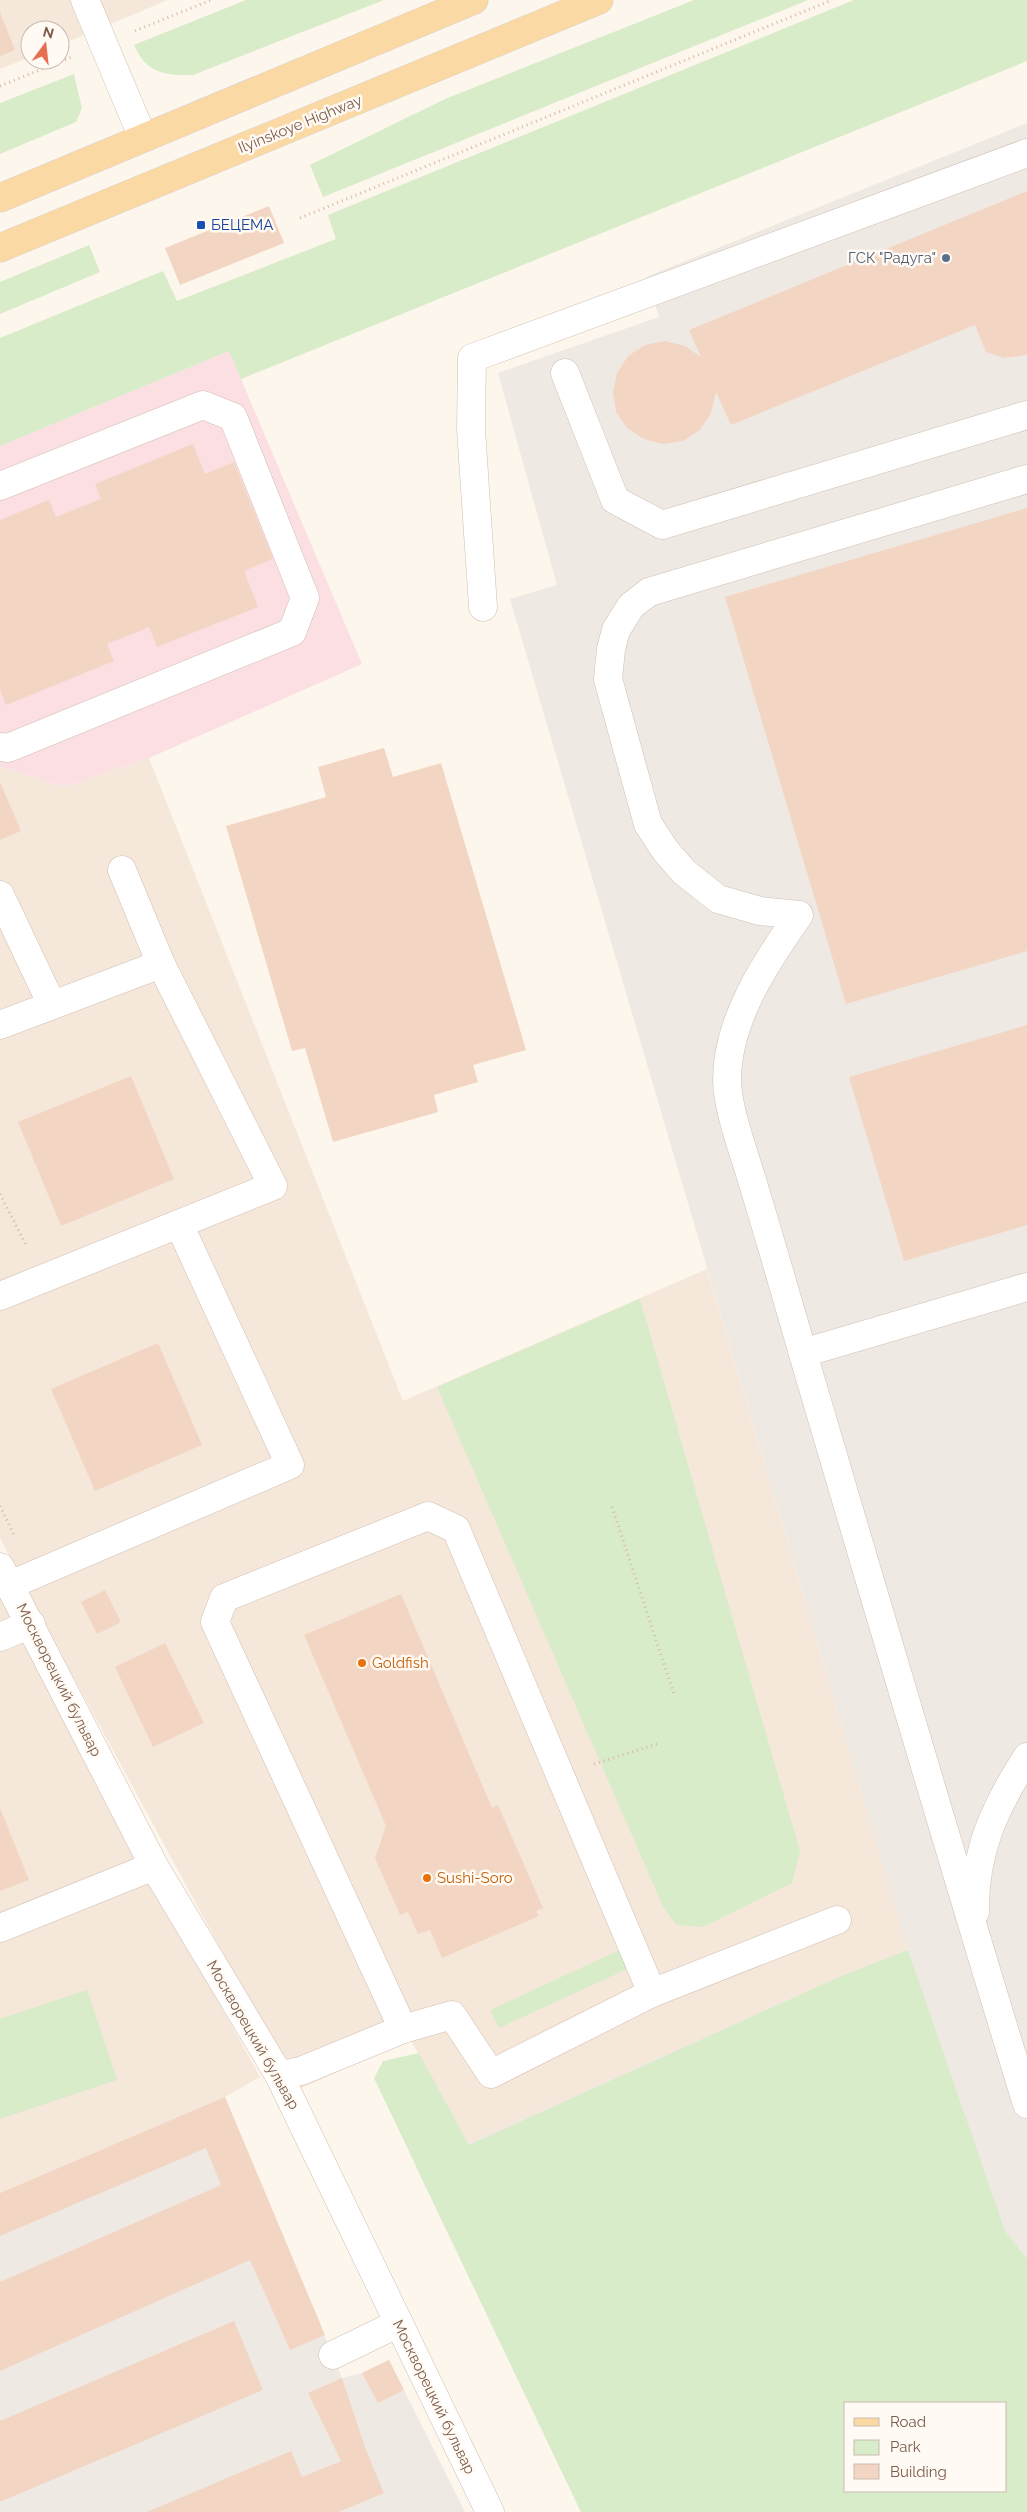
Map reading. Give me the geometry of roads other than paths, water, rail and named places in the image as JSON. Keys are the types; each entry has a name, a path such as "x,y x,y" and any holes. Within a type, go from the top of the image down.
{"main road":[{"path":"0,198 474,0"},
{"name":"Ilyinskoye Highway","path":"0,248 599,0"}],"street":[{"path":"85,0 143,138"},
{"path":"483,607 471,429 472,358 1027,153"},
{"path":"565,373 615,500 662,525 1027,415"},
{"path":"0,486 203,405 233,417 305,598 292,632 8,748 0,747"},
{"path":"1027,479 649,592 631,606 616,630 611,650 608,679 648,824 665,850 684,872 718,899 760,911 799,915 777,946 742,1016 730,1048 727,1082 745,1157 975,1936 1027,2104"},
{"path":"0,1296 273,1186 161,964 122,870"},
{"path":"0,895 52,1004"},
{"path":"0,1025 161,964"},
{"path":"5,1576 290,1464 178,1224"},
{"path":"803,1353 1027,1287"},
{"path":"403,2029 215,1622 224,1598 428,1516 456,1529 652,1993"},
{"name":"Москворецкий бульвар","path":"5,1576 154,1866 279,2075 490,2512"},
{"path":"0,1637 31,1624"},
{"path":"975,1936 974,1884 985,1836 1004,1793 1027,1757"},
{"path":"0,1928 154,1866"},
{"path":"279,2075 301,2071 403,2029 452,2015 491,2074 652,1993 837,1920"},
{"path":"333,2355 399,2323"}],"place":[{"name":"БЕЦЕМА","path":"201,225"},
{"name":"ГСК \"Радуга\"","path":"946,258"},
{"name":"Goldfish","path":"362,1663"},
{"name":"Sushi-Soro","path":"427,1878"}]}
